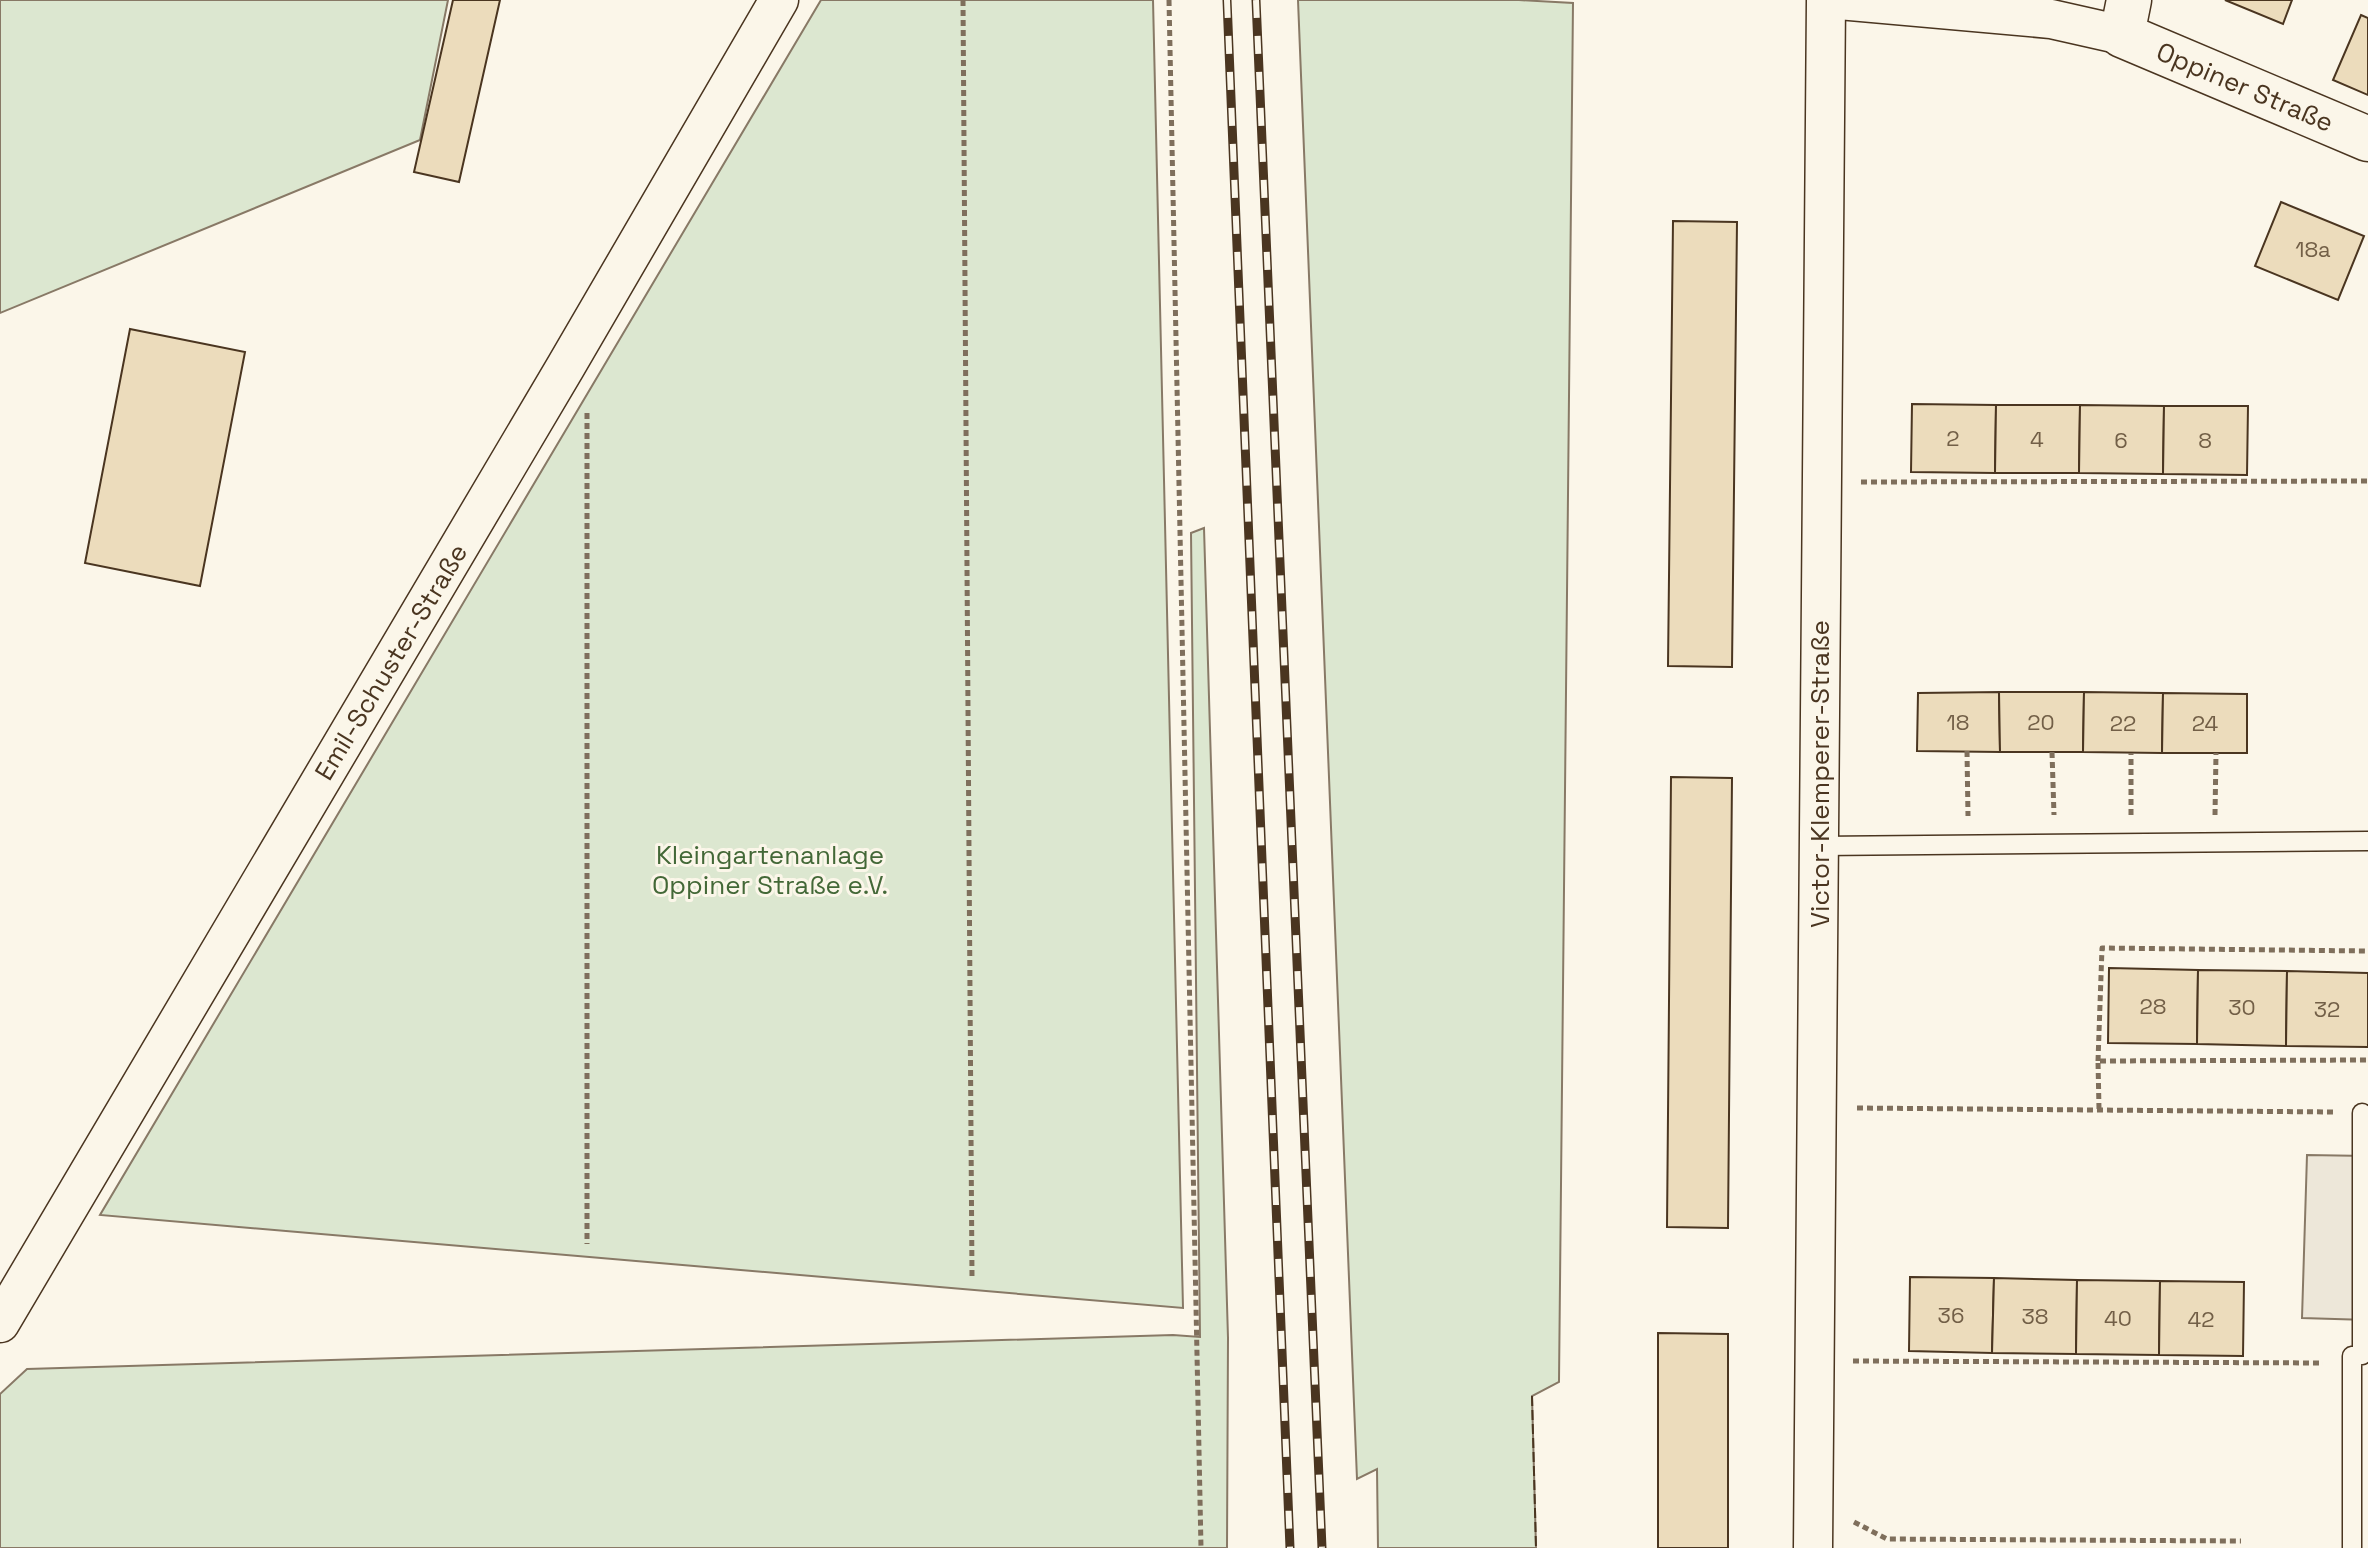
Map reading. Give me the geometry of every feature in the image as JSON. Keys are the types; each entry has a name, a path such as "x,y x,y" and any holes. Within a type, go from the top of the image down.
{"street":[{"name":"Emil-Schuster-Straße","path":"0,1323 779,0"},
{"name":"Victor-Klemperer-Straße","path":"1814,1535 1826,0"},
{"path":"1839,0 2051,19 2126,18"},
{"name":"Oppiner Straße","path":"2126,18 2368,139"}],"lane":[{"path":"1819,846 2368,841"},
{"path":"2352,1548 2352,1356 2362,1355 2362,1113"}],"path":[{"path":"963,0 972,1276"},
{"path":"1169,0 1201,1548"},
{"path":"566,366 587,395 587,1244"},
{"path":"1822,482 2368,481"},
{"path":"1967,751 1968,845"},
{"path":"2052,752 2053,783"},
{"path":"2131,753 2131,807"},
{"path":"2215,813 2216,753"},
{"path":"2099,1109 2102,948 2368,951"},
{"path":"2098,1061 2368,1060"},
{"path":"1817,1108 2362,1113"},
{"path":"1815,1361 2352,1363"},
{"path":"1814,1535 1855,1522 1887,1539 2241,1541"}],"green space":[{"path":"0,0 448,0 420,140 0,313"},
{"name":"Kleingartenanlage Oppiner Straße e.V.","path":"821,0 1153,0 1183,1308 100,1215"},
{"path":"1298,0 1519,0 1573,3 1559,1382 1532,1396 1536,1548 1378,1548 1377,1469 1357,1479"},
{"path":"1204,528 1228,1338 1227,1548 0,1548 0,1394 27,1369 1173,1335 1200,1337 1191,533"}],"shaded area":[{"path":"2307,1155 2368,1156 2368,1320 2302,1318"}],"building":[{"path":"453,0 500,0 459,182 414,172"},
{"path":"2225,0 2292,0 2283,24"},
{"path":"2361,15 2368,18 2368,95 2333,80"},
{"path":"2281,202 2364,236 2338,300 2255,266"},
{"path":"1673,221 1737,222 1732,667 1668,666"},
{"path":"130,329 245,352 200,586 85,563"},
{"path":"1912,404 1996,405 1995,473 1911,472"},
{"path":"1996,405 2080,405 2079,473 1995,473"},
{"path":"2080,405 2164,406 2163,474 2079,473"},
{"path":"2164,406 2248,406 2247,475 2163,474"},
{"path":"1999,692 2000,752 1917,751 1918,693"},
{"path":"1999,692 2084,692 2083,752 2000,752"},
{"path":"2084,692 2163,693 2162,753 2083,752"},
{"path":"2163,693 2247,694 2247,753 2162,753"},
{"path":"1671,777 1732,778 1728,1228 1667,1227"},
{"path":"2109,968 2198,970 2197,1044 2108,1043"},
{"path":"2198,970 2287,971 2286,1046 2197,1044"},
{"path":"2287,971 2368,973 2368,1047 2286,1046"},
{"path":"1910,1277 1994,1278 1992,1353 1909,1351"},
{"path":"1994,1278 2077,1280 2076,1354 1992,1353"},
{"path":"2077,1280 2160,1281 2159,1355 2076,1354"},
{"path":"2160,1281 2244,1282 2243,1356 2159,1355"},
{"path":"1658,1333 1728,1334 1728,1548 1658,1548"}],"railway":[{"path":"1227,0 1290,1548"},
{"path":"1256,0 1322,1548"}],"fence":[{"path":"1532,1396 1536,1548"}]}
